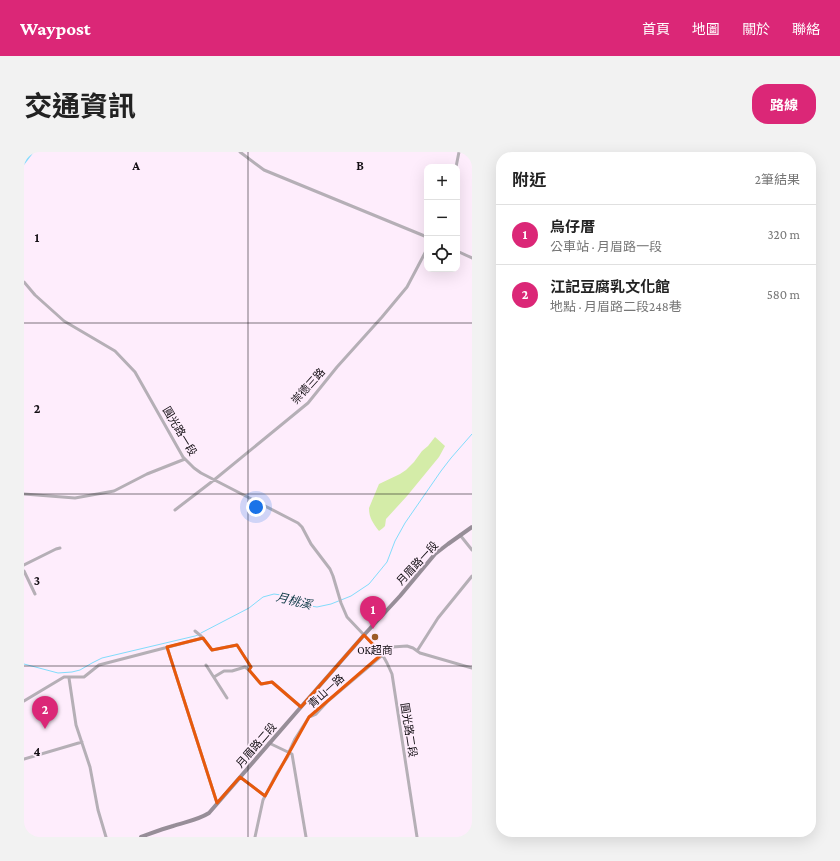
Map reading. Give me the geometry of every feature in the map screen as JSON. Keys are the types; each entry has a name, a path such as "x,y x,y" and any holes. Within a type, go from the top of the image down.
{"street":[{"path":"240,152 264,170 425,236"},
{"path":"457,164 459,152"},
{"path":"460,252 472,258"},
{"name":"崇德三路","path":"175,510 308,403 337,367 407,287 424,255"},
{"name":"圓光路一段","path":"24,282 35,295 64,321 115,352 135,372 185,459 194,468 214,480 298,523 302,527 311,544 330,569 347,617 364,634"},
{"path":"24,494 75,498 114,491 147,474 185,459"},
{"name":"月眉路一段","path":"364,634 400,596 436,554 472,527"},
{"path":"460,535 472,550"},
{"path":"24,565 60,548"},
{"path":"24,572 35,594"},
{"path":"417,652 441,614 472,576"},
{"path":"195,631 202,637 212,650 237,645 251,667 249,670"},
{"name":"圓光路二段","path":"364,634 382,654 392,674 417,837"},
{"name":"月眉路二段","path":"141,837 190,821 208,813 364,634"},
{"path":"24,701 64,677 84,677 99,665 202,637"},
{"name":"青山一路","path":"255,837 263,800 288,756 295,739 310,718 382,654 392,647 407,646 420,654 472,668"},
{"path":"167,647 217,803"},
{"path":"206,665 227,698"},
{"path":"214,677 224,671 232,671 245,667 260,683 272,682 301,707"},
{"path":"69,678 76,724 90,767 98,810 106,837"},
{"path":"24,759 82,742"},
{"path":"269,743 292,754 306,837"},
{"path":"240,777 265,796"}],"highlighted area":[{"path":"364,635 382,654 309,717 265,796 240,777 217,803 167,647 203,638 212,650 237,645 251,667 249,670 261,684 272,682 301,707"}],"green space":[{"path":"435,437 445,446 439,457 386,519 385,526 379,531 372,520 369,508 379,484 406,470"}],"water":[{"path":"24,152 34,152 24,165"}],"waterway":[{"name":"月桃溪","path":"201,633 249,608 263,597 274,594 281,595 304,605 317,607 331,604 351,596 369,584 387,562 395,541 405,523 441,471 472,434"},
{"name":"月桃溪","path":"24,664 58,673 72,672 80,670 102,658 198,635"}],"place":[{"name":"烏仔厝","path":"373,629"},
{"name":"OK超商","path":"375,637"},
{"name":"江記豆腐乳文化館","path":"45,729"}]}
